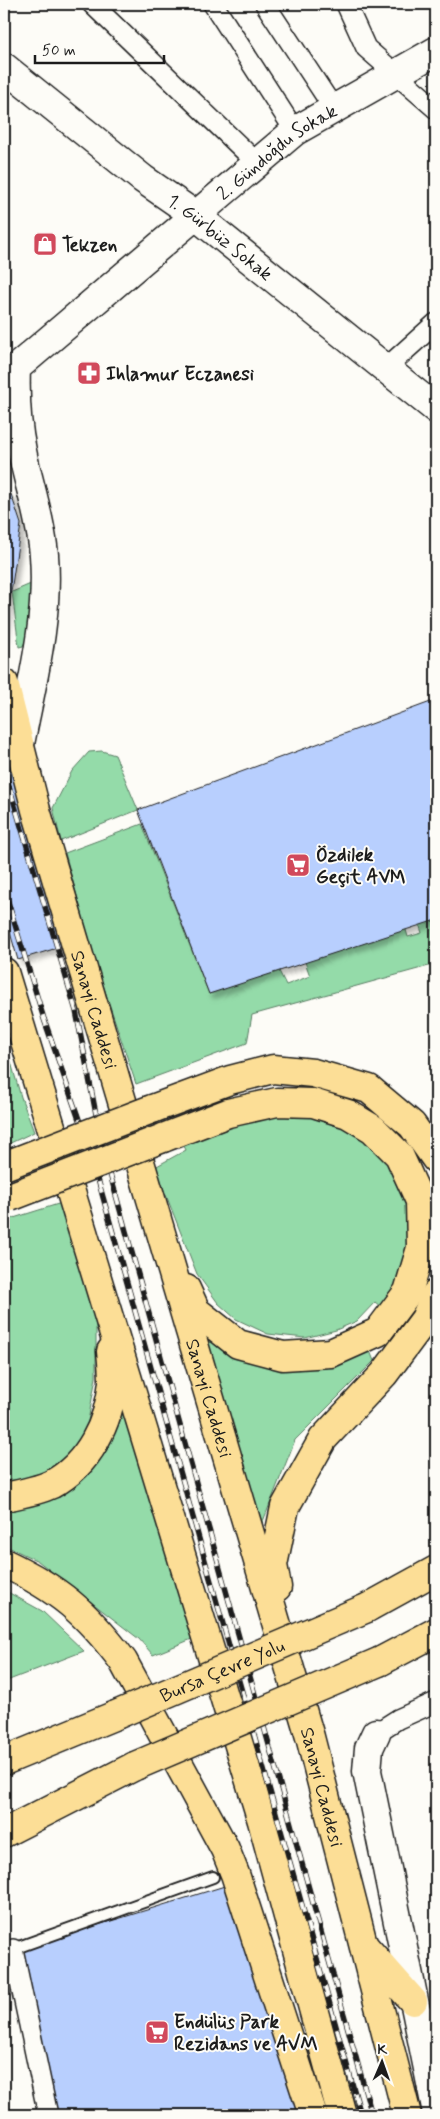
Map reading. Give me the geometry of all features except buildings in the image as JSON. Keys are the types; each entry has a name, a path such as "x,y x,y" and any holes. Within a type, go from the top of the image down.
{"highway":[{"name":"Sanayi Caddesi","path":"4,683 36,810 310,1737 407,2115"},
{"path":"4,972 262,1821 342,2115"},
{"path":"4,1166 230,1080 273,1070 313,1072 369,1089 412,1125 436,1159"},
{"path":"7,1198 228,1113 277,1102 313,1103 348,1114 373,1129 399,1155 420,1201 421,1248 408,1292 378,1332 331,1353 283,1356 238,1344 196,1311 160,1230"},
{"path":"310,1737 273,1565 285,1507 323,1439 384,1374 425,1319 436,1294"},
{"path":"4,1497 24,1494 52,1484 74,1468 91,1449 105,1417 112,1382 110,1317"},
{"path":"4,1563 55,1590 82,1612 104,1635 123,1661 236,1874 312,2115"},
{"name":"Bursa Çevre Yolu","path":"4,1762 367,1608 436,1570"},
{"path":"4,1816 135,1766 381,1661 436,1632"},
{"path":"4,1754 116,1715"},
{"path":"4,1833 135,1766"},
{"path":"362,1944 422,2013"}],"street":[{"path":"92,4 256,162"},
{"path":"213,4 295,131"},
{"path":"265,4 334,109"},
{"path":"346,4 366,48 436,108"},
{"name":"2. Gündoğdu Sokak","path":"27,469 18,428 15,400 16,368 256,162 295,131 436,51"},
{"name":"1. Gürbüz Sokak","path":"4,67 143,179 195,215 436,409"},
{"path":"386,368 436,323"},
{"path":"4,447 27,469 40,523 44,555 45,587 42,628 20,744"},
{"path":"436,1702 398,1719 376,1733 369,1748 366,1771 422,2013 436,2108"},
{"path":"13,1949 48,2115"}],"lane":[{"path":"13,1949 214,1877"}],"green space":[{"path":"33,583 31,626 23,646 19,647 12,592"},
{"path":"102,751 115,755 138,810 61,841 53,808 72,771 89,752"},
{"path":"142,824 209,994 278,969 286,985 310,976 304,959 404,923 408,937 422,933 417,917 436,918 436,964 252,1015 247,1043 136,1084 95,961 65,853"},
{"path":"4,1038 21,1097 34,1132 4,1146"},
{"path":"296,1110 339,1121 378,1147 399,1180 409,1213 407,1253 397,1285 380,1306 375,1302 357,1321 336,1330 305,1338 268,1334 236,1319 218,1303 197,1274 155,1167 186,1150 183,1144 262,1113"},
{"path":"71,1200 96,1313 96,1377 82,1454 41,1473 4,1484 4,1221"},
{"path":"202,1327 230,1350 368,1346 374,1361 295,1440 260,1529"},
{"path":"120,1401 204,1634 153,1655 139,1639 38,1561 4,1545 4,1511 46,1497"},
{"path":"4,1590 42,1611 84,1651 4,1682"}],"railway":[{"path":"4,769 76,1011 102,1145 372,2115"},
{"path":"4,889 44,1019 90,1151 361,2115"}],"place":[{"name":"Tekzen","path":"45,244"},
{"name":"Ihlamur Eczanesi","path":"89,373"},
{"name":"Özdilek Geçit AVM","path":"298,865"},
{"name":"Endülüs Park Rezidans ve AVM","path":"157,2032"}]}
